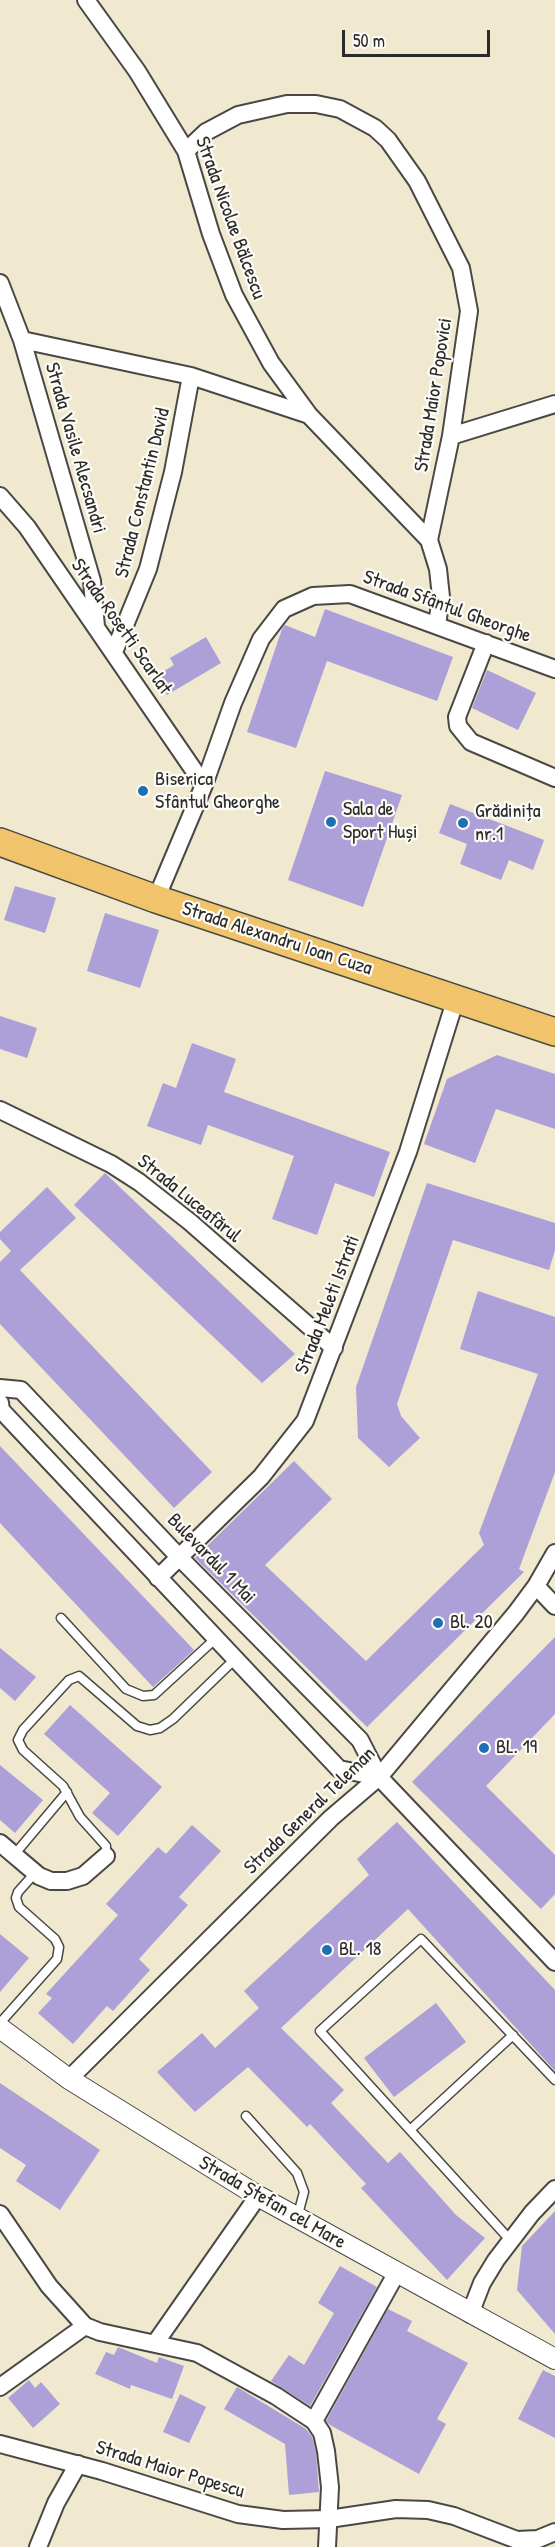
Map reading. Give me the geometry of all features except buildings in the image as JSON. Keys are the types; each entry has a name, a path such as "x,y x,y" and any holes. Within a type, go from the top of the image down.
{"highway":[{"name":"Strada Alexandru Ioan Cuza","path":"0,842 156,899 555,1032"}],"street":[{"name":"Strada Nicolae Bălcescu","path":"86,0 115,38 186,151 211,234 234,295 272,363 309,416 429,540 438,569 441,597 437,625"},
{"name":"Strada Maior Popovici","path":"186,151 206,132 238,115 287,104 316,104 340,109 362,119 388,140 417,181 461,268 469,310 451,436 429,540"},
{"name":"Strada Vasile Alecsandri","path":"0,283 22,340 92,580 96,627"},
{"path":"22,340 191,376 309,416"},
{"name":"Strada Constantin David","path":"114,652 148,569 173,472 191,376"},
{"path":"451,436 555,404"},
{"name":"Strada Rosetti Scarlat","path":"0,496 27,527 204,785"},
{"name":"Strada Sfântul Gheorghe","path":"156,899 204,785 233,703 261,639 284,609 313,596 350,594 555,669"},
{"path":"486,643 457,717 458,726 471,742 555,778"},
{"name":"Strada Meleti Istrati","path":"158,1578 261,1478 305,1421 408,1152 456,998"},
{"name":"Strada Luceafărul","path":"0,1110 111,1164 139,1182 190,1222 334,1348"},
{"name":"Bulevardul 1 Mai","path":"0,1388 21,1390 180,1558 360,1740 379,1777 555,1962"},
{"path":"0,1403 1,1410 214,1640 339,1769 379,1777"},
{"name":"Strada General Teleman","path":"69,2079 331,1818 379,1777 536,1586 555,1553"},
{"path":"536,1586 555,1606"},
{"path":"0,1843 35,1873 51,1881 67,1881 83,1876 106,1856"},
{"name":"Strada Ștefan cel Mare","path":"0,2028 69,2079 258,2196 396,2274 555,2359"},
{"path":"470,2314 483,2283 511,2241 555,2189"},
{"path":"156,2342 258,2196"},
{"path":"0,2214 50,2286 85,2326 100,2332 179,2347 215,2362 276,2396 314,2421 322,2433 326,2451 329,2519 327,2547"},
{"path":"314,2421 396,2274"},
{"path":"0,2387 85,2326"},
{"name":"Strada Maior Popescu","path":"0,2444 78,2464 238,2514 283,2520 329,2519 396,2509 417,2510 454,2516 517,2540 538,2539 555,2532"},
{"path":"38,2547 56,2503 78,2464"}],"lane":[{"path":"61,1618 126,1689 143,1696 154,1695 214,1640"},
{"path":"106,1856 106,1846 80,1817 67,1792 23,1750 18,1740 23,1730 69,1680 79,1676 137,1726 150,1730 160,1728 173,1719 234,1660"},
{"path":"14,1855 67,1792"},
{"path":"0,2023 57,1959 59,1947 56,1939 20,1907 16,1898 18,1892 35,1873"},
{"path":"511,2241 320,2031 421,1939 555,2080"},
{"path":"410,2130 513,2036"},
{"path":"246,2116 297,2173 304,2192 297,2218"}],"place":[{"name":"Biserica Sfântul Gheorghe","path":"143,791"},
{"name":"Sala de Sport Huși","path":"331,822"},
{"name":"Grădinița nr.1","path":"463,823"},
{"name":"Bl. 20","path":"438,1623"},
{"name":"BL. 19","path":"484,1748"},
{"name":"BL. 18","path":"327,1950"}]}
